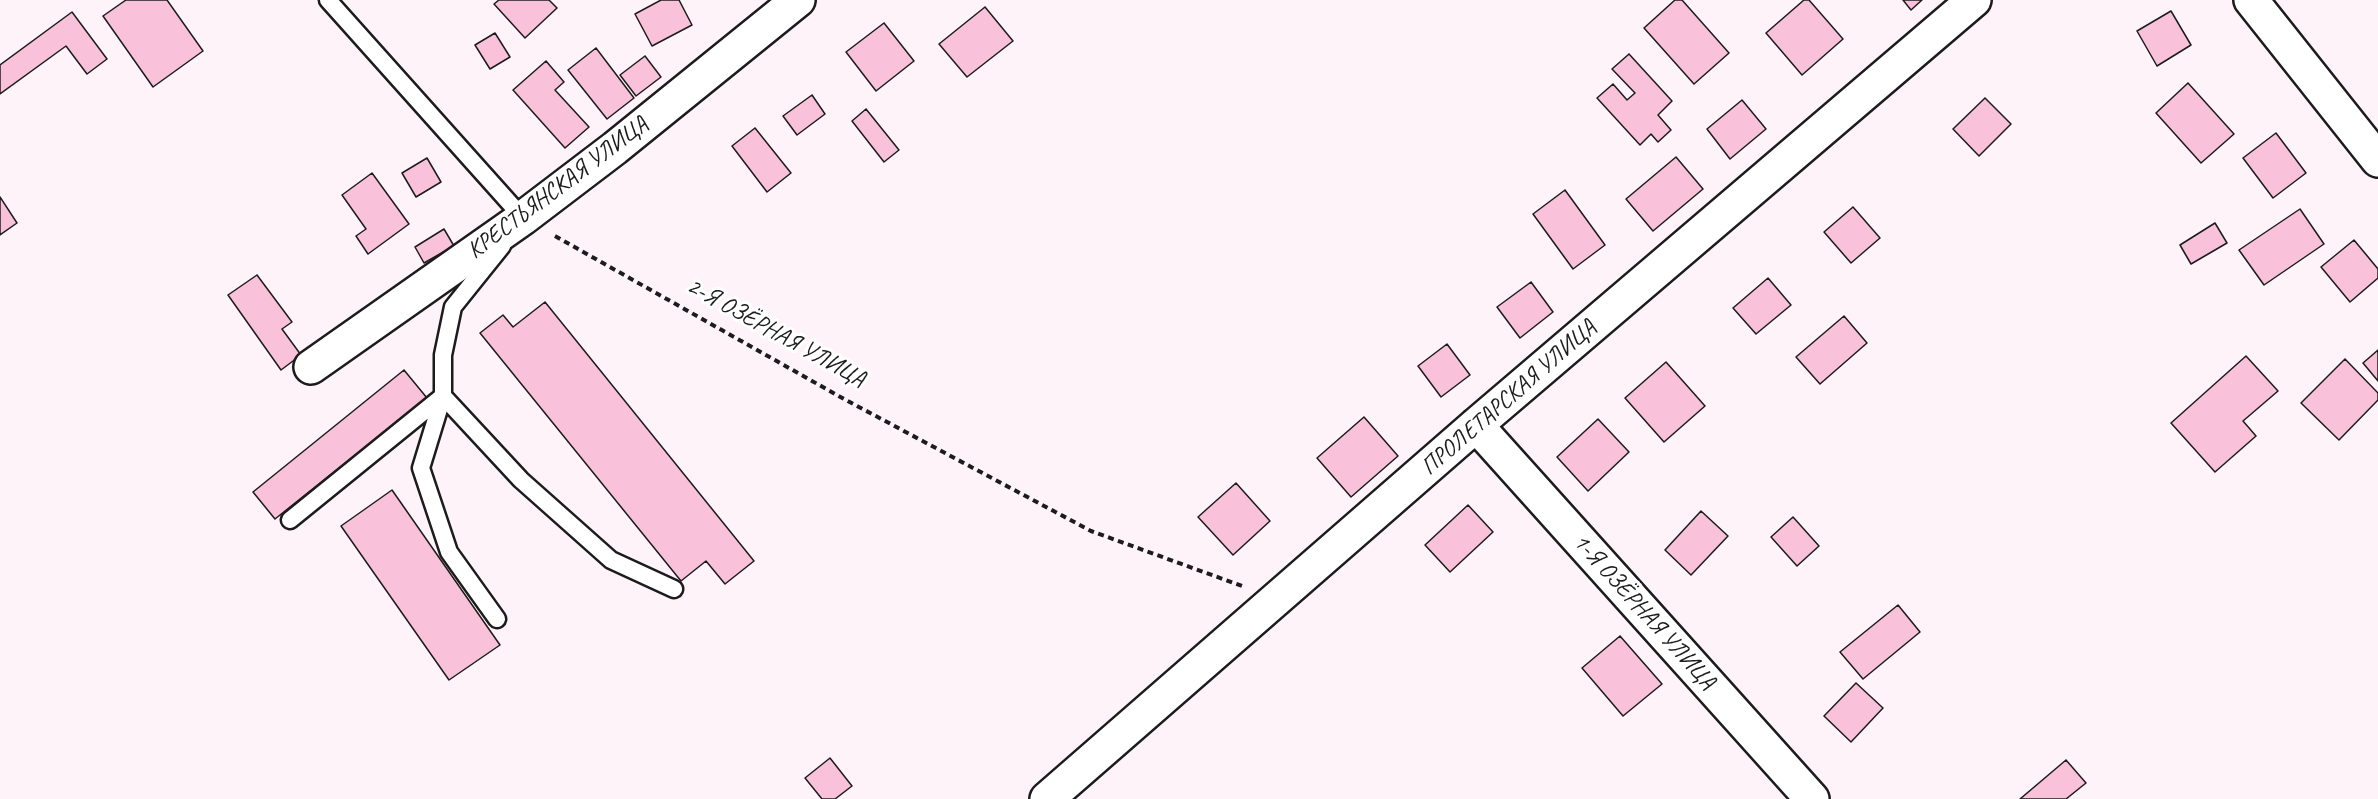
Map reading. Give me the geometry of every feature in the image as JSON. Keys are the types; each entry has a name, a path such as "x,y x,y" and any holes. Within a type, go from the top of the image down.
{"street":[{"name":"КРЕСТЬЯНСКАЯ УЛИЦА","path":"311,367 524,218 615,148 798,0"},
{"name":"ПРОЛЕТАРСКАЯ УЛИЦА","path":"1047,799 1476,425 1974,0"},
{"path":"2251,0 2378,160"},
{"name":"1-Я ОЗЁРНАЯ УЛИЦА","path":"1476,425 1812,799"}],"lane":[{"path":"328,0 524,218 453,308 443,355 443,396 421,468 450,552 497,619"},
{"path":"290,520 443,396"},
{"path":"443,396 521,480 610,560 674,589"}],"path":[{"name":"2-Я ОЗЁРНАЯ УЛИЦА","path":"524,218 844,399 1091,531 1277,598"}],"building":[{"path":"126,0 167,0 203,51 153,87 103,16"},
{"path":"499,0 549,0 557,8 525,38 494,4"},
{"path":"661,0 679,0 692,25 652,46 635,14"},
{"path":"1675,0 1682,0 1729,53 1694,84 1644,28"},
{"path":"1804,0 1809,0 1843,39 1802,75 1766,33"},
{"path":"1903,0 1922,0 1911,10"},
{"path":"985,7 1013,41 967,77 939,44"},
{"path":"2171,11 2191,45 2157,66 2137,31"},
{"path":"72,12 107,59 87,74 66,46 0,94 0,65"},
{"path":"884,23 914,61 876,91 846,52"},
{"path":"495,33 510,57 490,69 475,45"},
{"path":"596,48 634,98 607,119 568,70"},
{"path":"1629,54 1672,101 1658,115 1671,130 1658,142 1651,134 1640,145 1597,98 1613,84 1627,100 1635,93 1612,69"},
{"path":"645,56 661,77 636,96 620,75"},
{"path":"546,61 564,82 555,90 589,127 565,148 513,90"},
{"path":"2188,83 2234,134 2201,163 2156,113"},
{"path":"812,95 825,114 797,135 783,116"},
{"path":"1985,98 2011,124 1979,156 1953,129"},
{"path":"1742,100 1766,129 1730,159 1707,129"},
{"path":"866,109 899,150 884,162 852,121"},
{"path":"755,128 791,173 767,192 732,146"},
{"path":"2276,133 2306,173 2273,198 2243,158"},
{"path":"1676,157 1703,189 1653,231 1626,199"},
{"path":"427,158 441,182 416,197 402,173"},
{"path":"372,173 409,224 368,254 356,236 366,229 342,195"},
{"path":"1565,190 1605,245 1573,269 1533,214"},
{"path":"0,197 17,223 0,235"},
{"path":"1853,207 1880,238 1851,263 1824,232"},
{"path":"2300,209 2324,244 2264,285 2239,250"},
{"path":"2215,223 2227,243 2191,264 2180,245"},
{"path":"444,229 454,246 424,263 415,247"},
{"path":"2354,240 2378,269 2378,278 2350,302 2321,267"},
{"path":"257,275 292,322 282,329 301,355 281,370 228,295"},
{"path":"1768,278 1791,305 1756,334 1733,308"},
{"path":"1531,282 1553,312 1520,338 1497,307"},
{"path":"545,302 754,561 725,584 706,561 681,581 480,333 503,315 513,327"},
{"path":"1844,316 1867,343 1820,384 1796,357"},
{"path":"1447,344 1470,375 1441,397 1418,366"},
{"path":"2378,350 2378,381 2363,363"},
{"path":"2246,356 2278,391 2243,421 2256,436 2215,472 2171,423"},
{"path":"2345,359 2378,393 2378,400 2339,440 2301,403"},
{"path":"1666,362 1705,406 1664,442 1625,398"},
{"path":"404,370 427,398 275,519 253,492"},
{"path":"1364,417 1398,456 1351,497 1317,458"},
{"path":"1598,419 1629,452 1588,491 1557,457"},
{"path":"1236,483 1270,521 1233,555 1198,517"},
{"path":"392,490 500,645 449,680 341,526"},
{"path":"1468,505 1493,532 1450,572 1425,545"},
{"path":"1701,511 1728,536 1691,575 1665,550"},
{"path":"1793,517 1819,546 1797,566 1771,537"},
{"path":"1898,605 1920,632 1863,679 1840,652"},
{"path":"1620,636 1662,684 1623,716 1582,668"},
{"path":"1856,683 1883,708 1851,742 1824,716"},
{"path":"830,758 852,786 835,799 822,799 805,778"},
{"path":"2066,760 2086,783 2066,799 2020,799"}]}
